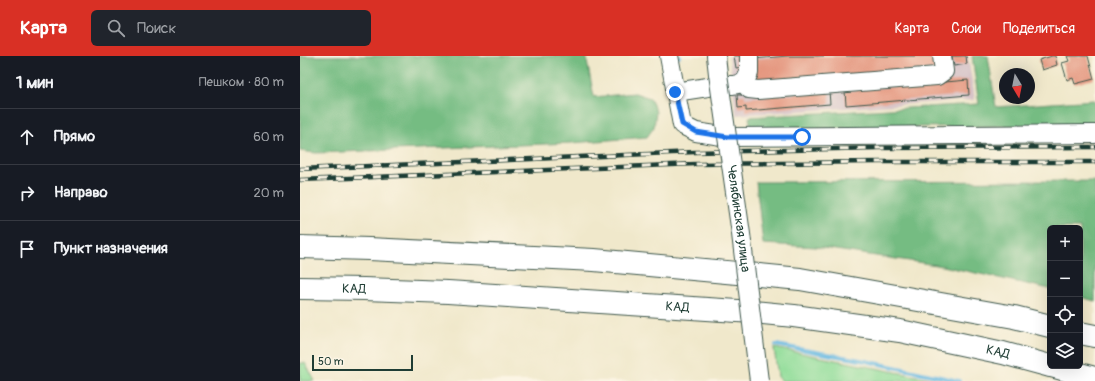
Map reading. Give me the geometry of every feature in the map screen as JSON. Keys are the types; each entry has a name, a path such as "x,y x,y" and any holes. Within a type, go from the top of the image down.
{"highway":[{"path":"300,246 594,260 800,279 1007,316 1047,325"},
{"name":"КАД","path":"300,288 448,292 794,316 900,331 1003,353 1047,365"},
{"path":"1083,334 1095,336"},
{"name":"КАД","path":"1062,369 1095,378"}],"street":[{"path":"669,56 682,124 696,132 728,137 1095,134"},
{"name":"Челябинская улица","path":"716,56 740,226 759,381"},
{"path":"744,83 749,73 749,56"},
{"path":"744,83 749,89 758,90 937,76 944,71 942,56"},
{"path":"675,92 720,79 733,85 744,83"},
{"path":"720,79 728,137"}],"shaded area":[{"path":"729,56 968,56 975,100 736,115"}],"green space":[{"path":"300,56 586,56 594,97 635,93 650,98 656,112 654,127 647,137 571,143 316,153 300,151"},
{"path":"972,56 988,56 996,107 1095,100 1095,124 751,129 749,117 979,104"},
{"path":"1095,181 1095,301 1083,298 1083,225 1047,225 1047,288 943,266 816,247 763,244 756,182"},
{"path":"774,348 940,381 782,381 778,377"},
{"path":"300,363 305,363 315,381 300,381"}],"building":[{"path":"734,56 745,56 747,66 736,68"},
{"path":"788,56 936,56 937,69 754,84 752,59"},
{"path":"952,56 966,56 967,64 954,66"},
{"path":"1055,56 1057,65 1042,70 1039,60"},
{"path":"1067,56 1088,56 1094,79 1075,84 1073,78 1067,80 1062,63 1069,61"},
{"path":"968,80 969,95 846,105 845,91"},
{"path":"829,91 830,104 746,111 746,107 738,108 737,95 745,95 745,98"}],"waterway":[{"path":"776,345 866,361 959,381"}],"railway":[{"path":"300,169 695,152 879,148 1095,147"},
{"path":"300,180 696,164 1095,162"}],"route":[{"path":"675,92 682,124 696,132 728,137 802,137"}]}
